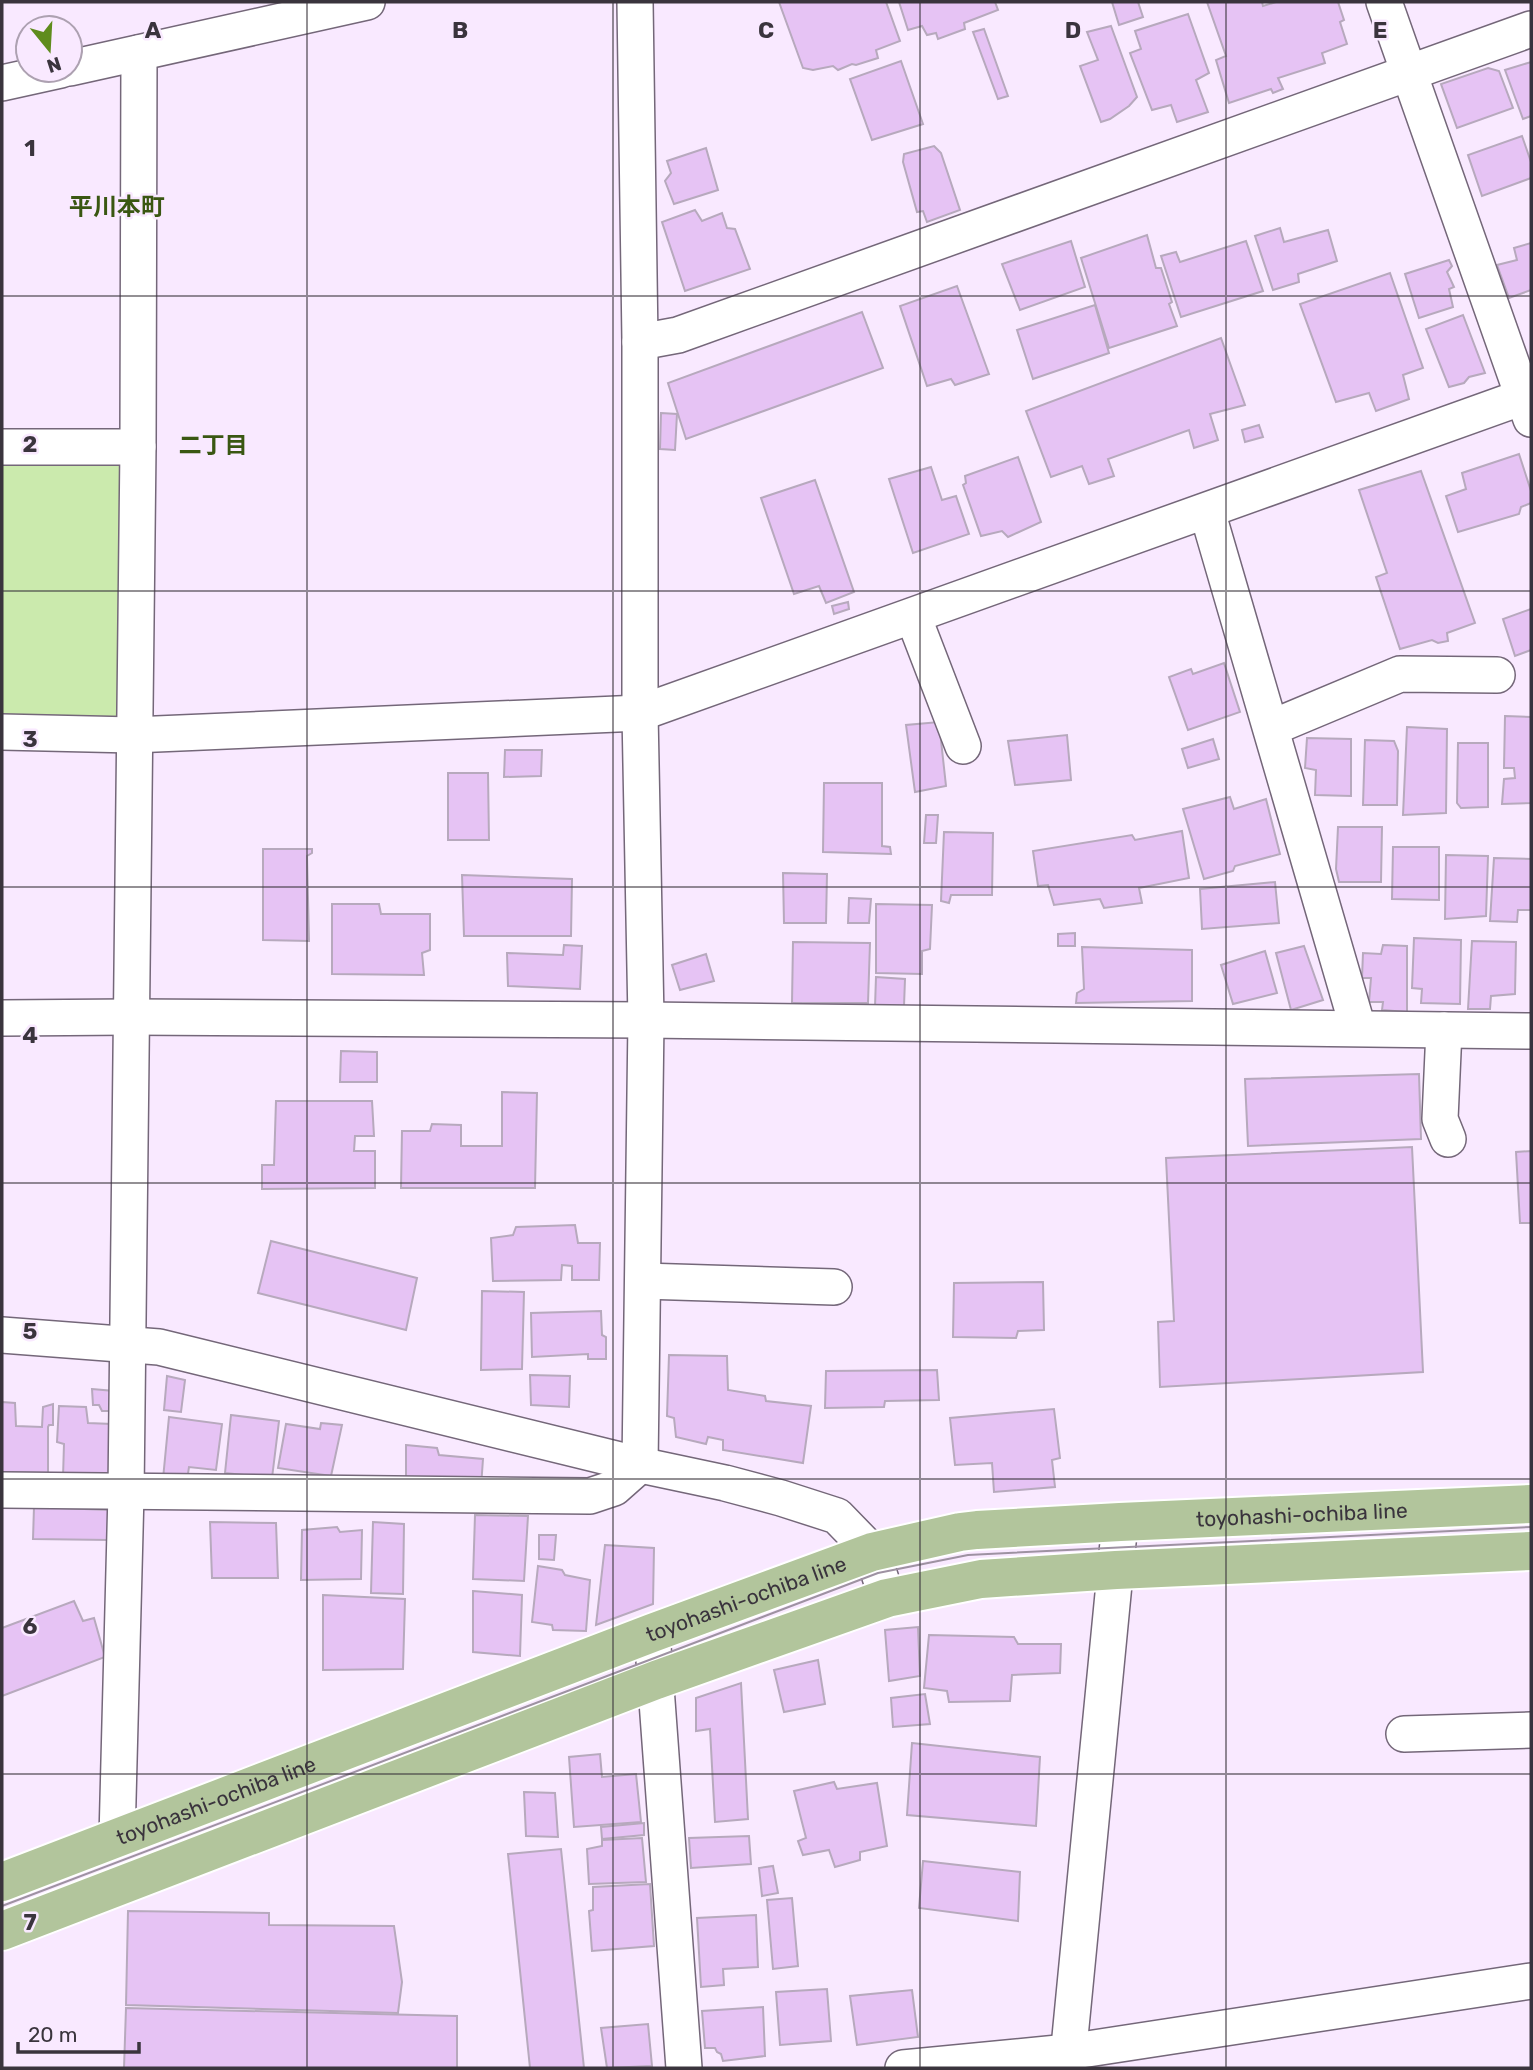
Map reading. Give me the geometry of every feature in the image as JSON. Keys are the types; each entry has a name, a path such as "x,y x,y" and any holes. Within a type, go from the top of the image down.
{"main road":[{"name":"toyohashi-ochiba line","path":"2,1882 652,1633 872,1552 960,1532 1120,1522 1531,1504"},
{"path":"2,1931 656,1680 887,1598 969,1581 1116,1570 1531,1551"}],"street":[{"path":"84,65 367,2"},
{"path":"2,1490 590,1496 614,1488 640,1465 646,1020 640,713 640,342 635,2"},
{"path":"2,732 133,735 640,713 1207,511 1529,403 1384,2"},
{"path":"640,342 678,335 1531,29"},
{"path":"117,1838 127,1493 138,447 139,53"},
{"path":"2,447 138,447"},
{"path":"1207,511 1358,1028"},
{"path":"913,616 963,746"},
{"path":"1271,728 1400,674 1497,675"},
{"path":"2,1018 646,1020 1531,1031"},
{"path":"1444,1030 1440,1119 1448,1139"},
{"path":"643,1281 834,1287"},
{"path":"2,1335 159,1348 640,1465 725,1483 837,1516 872,1552 887,1598"},
{"path":"1067,2060 1120,1522"},
{"path":"652,1633 684,2068"},
{"path":"1404,1734 1531,1730"},
{"path":"903,2068 1067,2060 1531,1981"}],"green space":[{"path":"2,447 138,447 133,709 106,730 2,730"}],"building":[{"path":"779,2 886,2 900,41 876,50 878,58 856,65 838,70 833,66 813,70 803,68"},
{"path":"899,2 995,2 998,10 964,23 965,29 938,39 936,33 927,35 922,26 908,30"},
{"path":"1112,2 1138,2 1143,17 1119,25"},
{"path":"1207,2 1262,2 1263,6 1276,2 1338,2 1344,20 1340,22 1347,44 1322,53 1325,63 1278,78 1283,89 1273,93 1271,89 1229,103 1216,60 1226,56"},
{"path":"1188,14 1209,73 1196,80 1208,112 1177,122 1171,105 1152,110 1130,53 1141,49 1135,31"},
{"path":"1111,26 1137,97 1129,106 1101,122 1080,66 1098,60 1087,32"},
{"path":"984,29 1008,96 998,99 973,32"},
{"path":"901,61 923,124 872,140 850,79"},
{"path":"1531,62 1531,116 1523,119 1505,70"},
{"path":"1488,68 1499,71 1513,108 1457,128 1441,84"},
{"path":"1522,136 1531,162 1531,178 1482,196 1468,155"},
{"path":"934,146 941,153 960,210 927,222 923,211 917,212 903,162 904,154"},
{"path":"706,148 718,190 674,204 665,181 671,173 667,161"},
{"path":"695,210 702,221 722,213 727,228 735,229 750,269 685,291 662,222"},
{"path":"1280,228 1284,242 1328,230 1337,261 1298,274 1299,282 1273,290 1255,236"},
{"path":"1147,235 1156,268 1161,268 1177,326 1109,348 1081,258"},
{"path":"1071,241 1085,287 1020,310 1002,264"},
{"path":"1246,241 1263,291 1181,317 1161,256 1176,252 1180,262"},
{"path":"1531,243 1531,290 1509,298 1497,265 1517,260 1514,248"},
{"path":"1449,260 1452,266 1447,272 1454,287 1449,289 1453,307 1419,318 1405,274"},
{"path":"1390,273 1423,368 1403,375 1409,399 1376,411 1369,393 1336,402 1300,304"},
{"path":"957,286 989,374 955,385 951,379 927,386 900,306"},
{"path":"1095,305 1109,353 1033,379 1017,330"},
{"path":"862,312 883,368 686,439 668,383"},
{"path":"1463,315 1485,373 1449,387 1426,329"},
{"path":"1221,338 1245,405 1210,414 1218,440 1194,448 1189,430 1108,459 1114,476 1089,484 1082,466 1051,477 1026,411"},
{"path":"661,413 677,414 675,450 660,449"},
{"path":"1259,425 1263,437 1245,442 1242,430"},
{"path":"1519,454 1531,491 1531,503 1521,507 1519,514 1458,532 1446,496 1466,489 1462,473"},
{"path":"1018,457 1041,522 1008,537 1002,531 981,536 963,485 966,483 965,476"},
{"path":"931,467 942,500 956,496 969,534 913,553 889,479"},
{"path":"1421,471 1475,623 1447,633 1448,641 1438,643 1432,640 1400,649 1376,577 1387,573 1359,490"},
{"path":"815,480 854,592 826,603 819,586 794,594 761,498"},
{"path":"848,602 849,609 834,614 832,606"},
{"path":"1531,609 1531,650 1515,656 1503,619"},
{"path":"1224,663 1240,712 1188,730 1169,677 1191,669 1193,674"},
{"path":"1505,716 1531,717 1531,803 1502,804 1504,779 1515,778 1514,768 1504,768"},
{"path":"939,722 946,786 915,792 906,725"},
{"path":"1407,727 1447,729 1446,813 1403,815"},
{"path":"1067,735 1071,780 1015,785 1008,741"},
{"path":"1307,738 1351,739 1351,796 1315,795 1316,770 1305,768"},
{"path":"1213,739 1219,759 1188,768 1182,749"},
{"path":"1365,740 1394,741 1398,751 1397,805 1363,805"},
{"path":"1458,743 1488,743 1488,807 1461,808 1457,803"},
{"path":"505,750 542,750 541,776 504,777"},
{"path":"448,773 488,773 489,840 448,840"},
{"path":"824,783 882,783 882,846 890,847 891,854 823,852"},
{"path":"1230,797 1234,809 1266,799 1280,854 1235,866 1233,871 1204,879 1183,809"},
{"path":"926,815 938,815 936,843 924,843"},
{"path":"1338,827 1382,827 1381,882 1339,882 1336,869"},
{"path":"1182,831 1189,878 1139,888 1142,903 1104,908 1100,899 1054,905 1048,885 1038,886 1033,851 1132,835 1135,840"},
{"path":"944,832 993,833 992,895 951,895 949,903 941,901"},
{"path":"1393,847 1439,847 1439,900 1392,899"},
{"path":"263,849 312,849 312,853 307,856 309,941 263,940"},
{"path":"1446,855 1488,856 1486,916 1445,919"},
{"path":"1494,858 1531,859 1531,910 1518,910 1517,922 1490,921"},
{"path":"783,873 827,874 826,923 784,923"},
{"path":"462,875 572,879 571,936 464,936"},
{"path":"1275,882 1279,923 1202,929 1200,889"},
{"path":"849,898 871,899 869,923 848,923"},
{"path":"332,904 379,904 381,914 430,914 430,950 422,953 424,975 332,974"},
{"path":"876,904 932,905 930,949 922,951 922,974 876,973"},
{"path":"1075,933 1075,946 1058,946 1058,934"},
{"path":"1414,938 1461,940 1460,1004 1421,1003 1422,989 1412,988"},
{"path":"1472,941 1516,942 1515,994 1491,996 1490,1009 1468,1009"},
{"path":"793,942 870,943 868,1003 792,1003"},
{"path":"564,945 582,946 580,989 508,986 507,953 563,955"},
{"path":"1383,945 1407,946 1407,1012 1382,1010 1383,1002 1369,1002 1371,978 1362,978 1363,953 1381,954"},
{"path":"1304,946 1323,1000 1291,1010 1276,953"},
{"path":"1082,947 1192,950 1192,1001 1076,1003 1077,993 1084,989"},
{"path":"1265,951 1277,993 1233,1004 1221,965"},
{"path":"706,954 714,981 680,990 672,965"},
{"path":"876,977 905,979 904,1006 875,1007"},
{"path":"341,1051 377,1052 377,1082 340,1082"},
{"path":"1419,1074 1421,1139 1248,1146 1245,1079"},
{"path":"502,1092 537,1093 535,1188 401,1188 402,1131 430,1131 432,1124 461,1125 461,1146 502,1146"},
{"path":"276,1101 372,1101 374,1136 355,1136 354,1151 375,1151 375,1188 262,1189 262,1165 274,1165"},
{"path":"1412,1147 1423,1372 1160,1387 1158,1322 1174,1321 1166,1158"},
{"path":"1531,1151 1531,1223 1520,1223 1516,1152"},
{"path":"575,1225 578,1243 600,1243 599,1280 572,1280 572,1266 562,1265 561,1280 493,1281 491,1238 513,1235 516,1227"},
{"path":"271,1241 417,1278 406,1330 258,1293"},
{"path":"1043,1282 1044,1330 1018,1331 1016,1338 953,1337 954,1283"},
{"path":"482,1291 524,1292 522,1369 481,1370"},
{"path":"601,1311 602,1335 606,1337 606,1359 588,1359 588,1354 532,1357 531,1313"},
{"path":"669,1355 727,1356 728,1390 765,1396 766,1401 811,1406 803,1463 723,1450 723,1440 708,1437 706,1444 676,1437 674,1418 667,1416"},
{"path":"937,1370 939,1400 885,1401 884,1407 825,1408 826,1371"},
{"path":"530,1375 570,1376 569,1407 531,1405"},
{"path":"167,1376 185,1380 181,1412 164,1410"},
{"path":"92,1389 114,1391 112,1411 102,1411 99,1405 93,1405"},
{"path":"2,1402 15,1403 16,1426 42,1427 43,1407 53,1404 53,1425 48,1427 48,1473 2,1472"},
{"path":"59,1406 86,1407 88,1423 112,1424 112,1478 63,1477 64,1444 57,1442"},
{"path":"1054,1409 1060,1458 1052,1460 1055,1487 994,1492 992,1463 955,1465 950,1418"},
{"path":"231,1415 279,1421 272,1478 225,1473"},
{"path":"169,1417 222,1424 216,1470 189,1467 187,1480 163,1479"},
{"path":"321,1423 342,1425 331,1476 278,1468 286,1424 320,1429"},
{"path":"406,1445 437,1448 439,1455 483,1459 481,1487 406,1479"},
{"path":"34,1507 109,1510 109,1540 33,1539"},
{"path":"475,1515 528,1516 524,1581 473,1579"},
{"path":"210,1522 276,1523 278,1578 212,1578"},
{"path":"373,1522 404,1524 403,1594 371,1593"},
{"path":"337,1527 340,1532 362,1530 361,1579 301,1580 302,1530"},
{"path":"539,1535 556,1535 554,1560 539,1559"},
{"path":"605,1545 654,1548 653,1604 596,1625"},
{"path":"538,1566 562,1570 565,1575 590,1580 586,1631 553,1630 552,1625 532,1622"},
{"path":"473,1591 522,1595 520,1656 473,1652"},
{"path":"323,1595 405,1599 403,1669 323,1670"},
{"path":"74,1601 83,1621 94,1618 105,1657 2,1696 2,1628"},
{"path":"918,1627 920,1676 889,1681 885,1630"},
{"path":"929,1635 1014,1637 1018,1644 1061,1644 1060,1673 1012,1675 1010,1701 949,1702 947,1691 924,1688"},
{"path":"818,1660 825,1704 784,1712 774,1670"},
{"path":"741,1683 748,1819 715,1822 710,1729 696,1731 696,1698"},
{"path":"925,1694 930,1724 893,1727 891,1698"},
{"path":"912,1743 1040,1757 1036,1826 907,1815"},
{"path":"600,1754 602,1777 636,1774 641,1822 574,1827 569,1757"},
{"path":"834,1782 837,1789 877,1783 887,1846 860,1852 860,1860 835,1867 829,1850 803,1855 798,1841 806,1838 794,1791"},
{"path":"524,1792 555,1793 558,1837 526,1836"},
{"path":"644,1823 644,1835 602,1839 601,1827"},
{"path":"749,1836 751,1864 691,1868 689,1838"},
{"path":"642,1838 646,1882 589,1884 587,1849 602,1846 602,1840"},
{"path":"561,1849 584,2068 530,2068 508,1854"},
{"path":"923,1861 1020,1872 1018,1921 919,1908"},
{"path":"773,1866 778,1893 762,1896 759,1868"},
{"path":"650,1884 654,1946 592,1951 589,1911 593,1910 593,1887"},
{"path":"792,1898 798,1966 773,1969 767,1900"},
{"path":"128,1911 269,1913 269,1925 394,1926 402,1982 398,2013 126,2005"},
{"path":"756,1915 758,1967 723,1969 724,1985 701,1987 697,1918"},
{"path":"827,1989 831,2041 780,2045 776,1992"},
{"path":"912,1990 918,2037 857,2045 850,1996"},
{"path":"763,2007 765,2056 723,2061 715,2048 705,2048 702,2011"},
{"path":"126,2008 457,2016 457,2068 124,2068"},
{"path":"648,2024 652,2066 607,2068 601,2028"}],"tram line":[{"path":"2,1906 878,1573 968,1555 1531,1527"}],"district":[{"name":"平川本町","path":"117,207"},
{"name":"二丁目","path":"213,445"}]}
